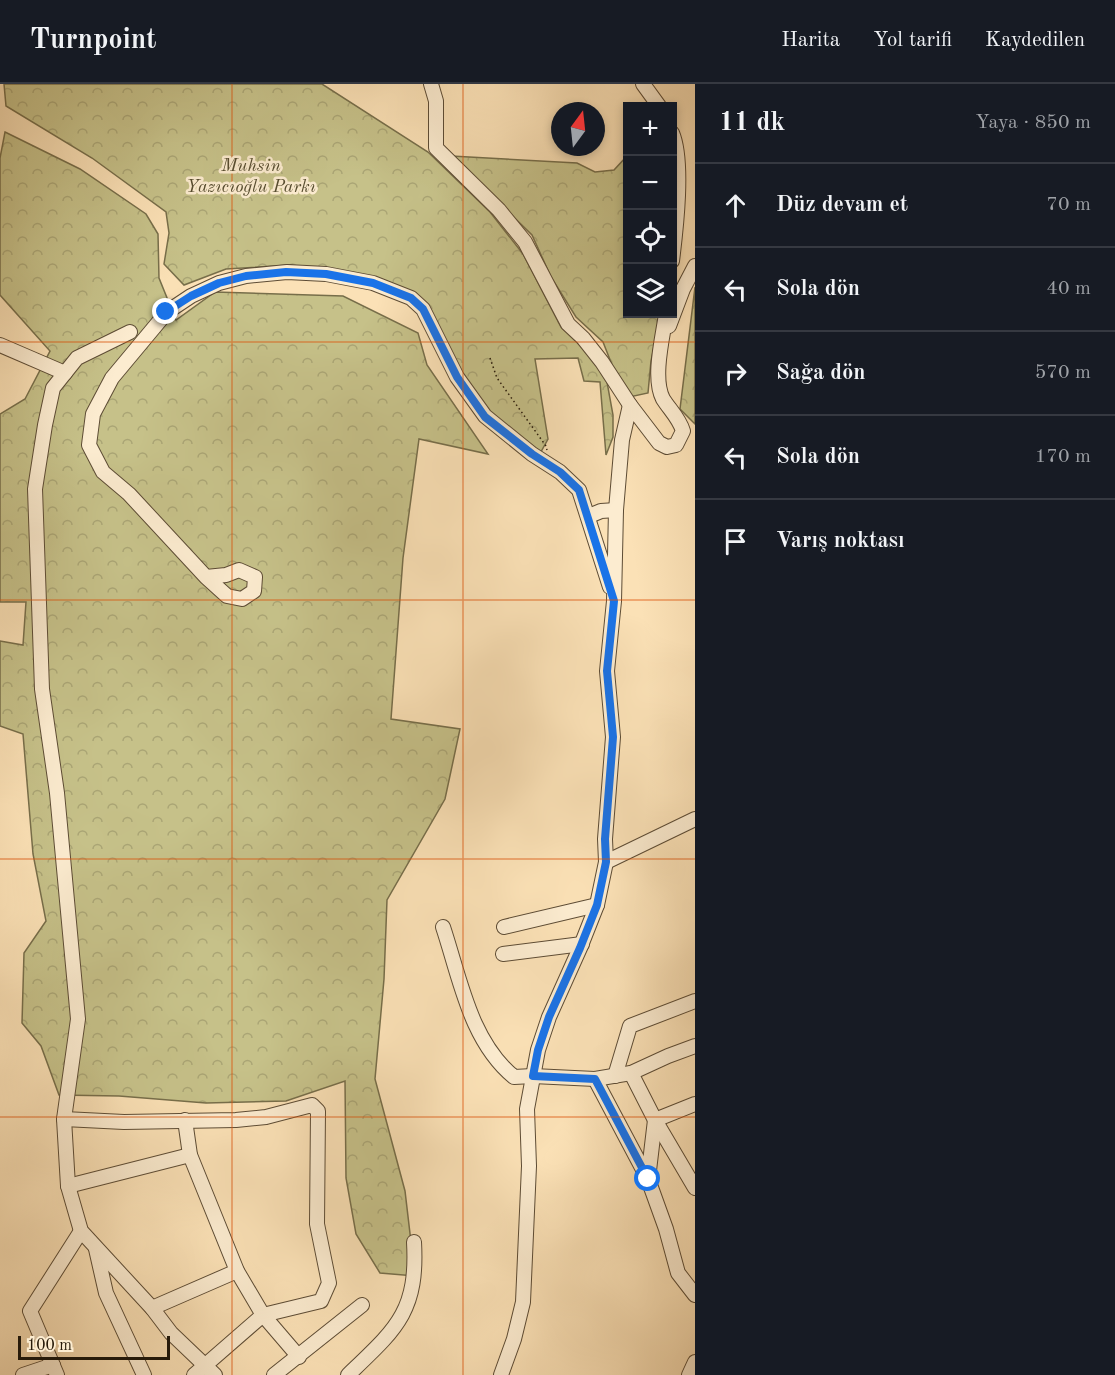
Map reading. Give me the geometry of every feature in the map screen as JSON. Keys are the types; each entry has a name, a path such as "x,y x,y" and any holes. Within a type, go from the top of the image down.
{"street":[{"path":"431,84 436,101 436,148 500,210 525,242 568,324 583,338 602,362 630,405 659,443 667,447 676,445 683,431 681,423 663,398 658,386 666,318"},
{"path":"643,84 656,102"},
{"path":"676,210 677,156"},
{"path":"663,342 683,289 695,266"},
{"path":"206,577 129,494 103,472 89,445 93,414 112,378 166,312 191,296 219,283 246,276 278,273 326,274 373,283 411,298 423,309 457,377 485,417 579,490 614,601"},
{"path":"64,1119 124,1122 266,1117 312,1105 318,1111 317,1224 329,1283 321,1301 263,1315 205,1372 152,1308 81,1230 68,1186 64,1119 78,1019 57,794 42,689 35,489 53,388 77,358 130,332"},
{"path":"0,345 65,373"},
{"path":"501,1375 514,1339 523,1302 529,1166 527,1109 538,1050 549,1017 597,905 606,862 605,839 613,737 607,671 614,601 616,510 622,440 630,405"},
{"path":"589,516 601,511 616,510"},
{"path":"606,862 695,819"},
{"path":"504,927 597,905"},
{"path":"443,927 475,1025 502,1067 514,1077 595,1079 615,1076 631,1073 695,1046"},
{"path":"503,954 582,944"},
{"path":"615,1076 630,1026 695,1001"},
{"path":"631,1073 655,1120 695,1188"},
{"path":"595,1079 648,1179 666,1229 678,1273 695,1295"},
{"path":"655,1120 695,1104"},
{"path":"185,1120 190,1155 237,1271 263,1315 299,1357"},
{"path":"648,1179 655,1120"},
{"path":"68,1186 190,1155"},
{"path":"23,1375 55,1370 30,1311 81,1230"},
{"path":"348,1375 387,1337 403,1315 412,1292 414,1242"},
{"path":"95,1244 106,1293 144,1375"},
{"path":"152,1308 237,1271"},
{"path":"274,1375 362,1305"},
{"path":"689,1375 695,1362"}],"path":[{"path":"490,358 497,378 546,446 550,466"}],"green space":[{"name":"Muhsin Yazıcıoğlu Parkı","path":"4,84 322,84 428,152 490,212 523,254 561,327 590,355 607,382 613,415 613,437 606,455 600,382 584,381 578,358 535,359 548,439 537,459 496,429 416,298 291,265 226,269 184,285 164,264 169,233 166,212 92,158 6,106"},
{"path":"5,132 80,169 146,214 158,234 159,278 176,320 215,292 343,296 418,333 427,365 488,454 419,439 403,558 391,719 460,729 445,799 387,900 384,979 375,1079 405,1191 415,1276 380,1273 356,1234 346,1178 345,1081 286,1101 206,1103 119,1096 59,1095 41,1046 22,1023 24,953 46,921 33,854 23,734 0,726 0,641 23,645 26,602 0,602 0,414 25,399 50,351 0,295 0,158"},
{"path":"451,156 577,163 595,172 614,170 623,160 623,318 660,318 651,361 648,393 625,398 603,342 576,317 551,277 532,235"},
{"path":"695,287 695,424 680,409"}],"route":[{"path":"166,312 191,296 219,283 246,276 286,272 326,274 373,283 411,298 423,309 457,377 485,417 532,454 560,472 579,490 614,601 607,671 613,737 605,839 606,862 597,905 549,1017 538,1050 533,1076 595,1079 648,1179"}]}
